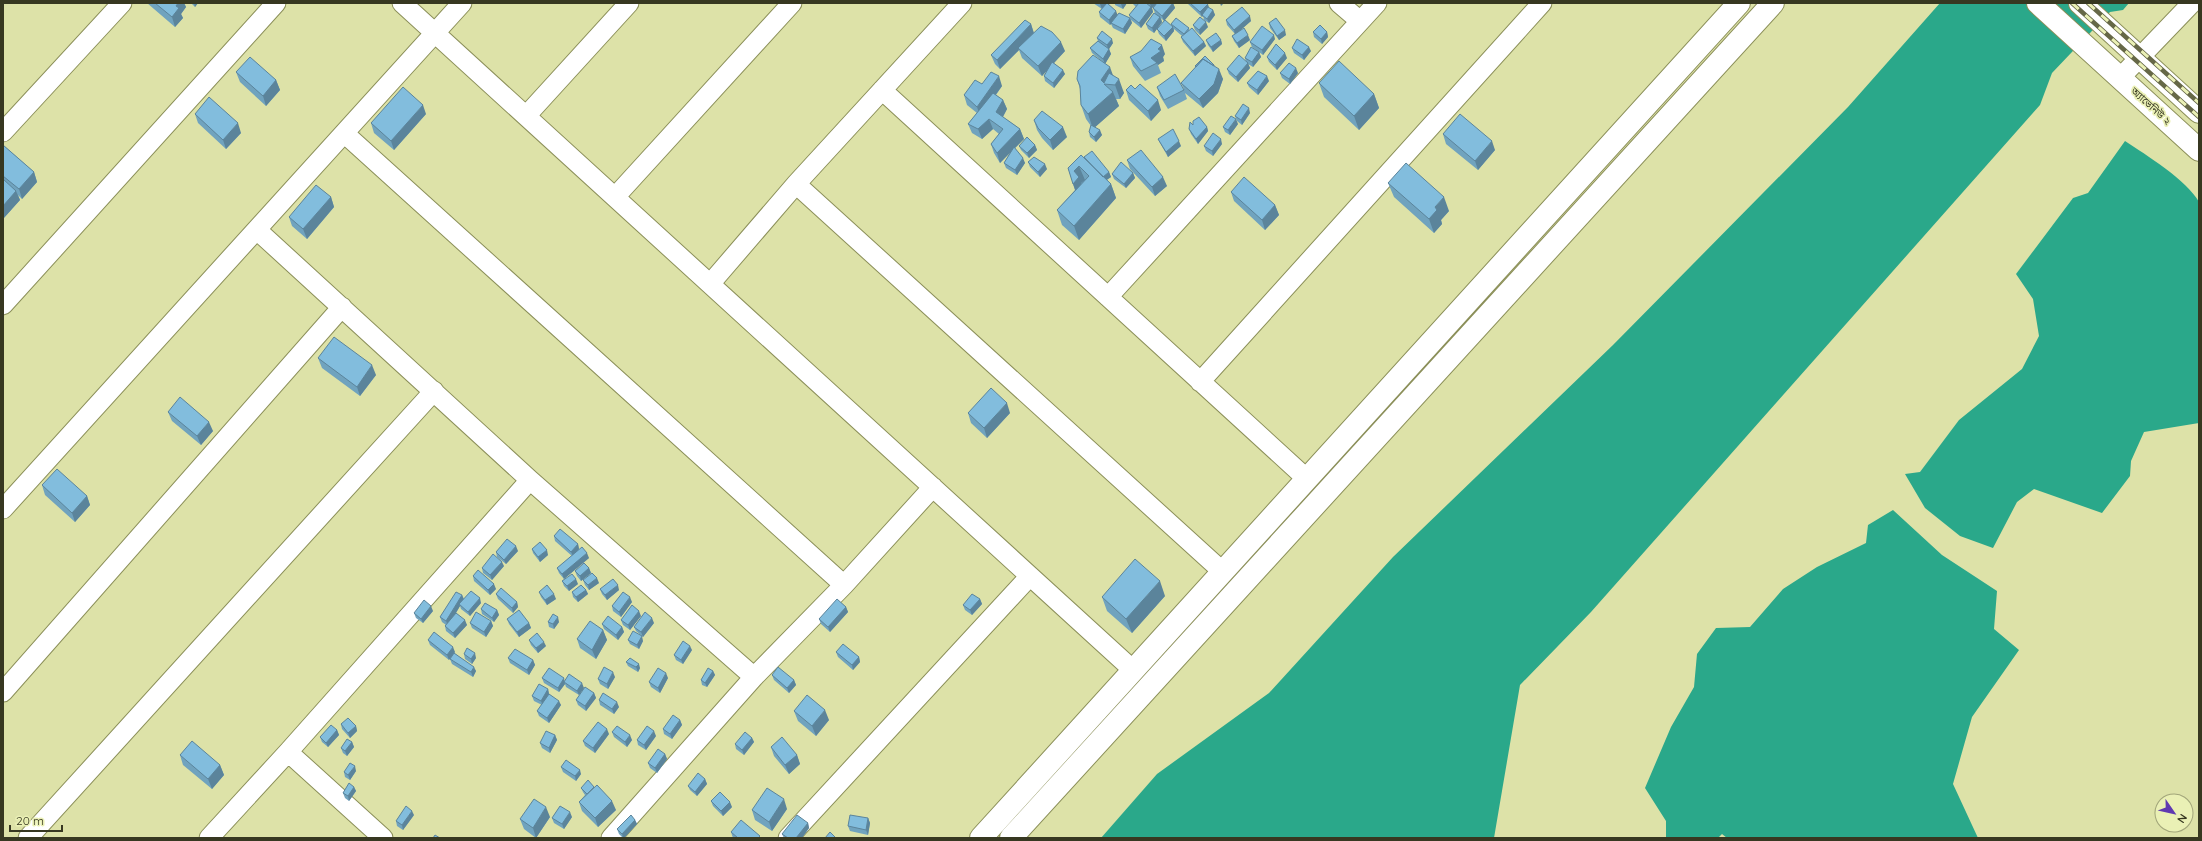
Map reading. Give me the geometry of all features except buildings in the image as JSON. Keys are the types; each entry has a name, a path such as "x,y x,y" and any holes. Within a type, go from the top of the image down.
{"street":[{"path":"3,132 122,3"},
{"path":"3,305 276,3"},
{"path":"402,3 1134,670"},
{"path":"6,499 257,230 462,3"},
{"path":"526,116 630,3"},
{"path":"615,197 792,3"},
{"path":"710,284 796,184 962,3"},
{"path":"1339,3 1360,22"},
{"path":"1108,297 1377,3"},
{"path":"1200,382 1542,3"},
{"path":"1011,838 1773,3"},
{"name":"অ্যাভেনিউ ২","path":"2038,3 2199,150"},
{"path":"2080,3 2199,112"},
{"path":"2120,78 2138,57 2192,3"},
{"path":"981,838 1307,479 1732,6"},
{"path":"882,90 1307,479"},
{"path":"344,133 844,585"},
{"path":"796,184 1223,572"},
{"path":"257,230 530,480 754,677"},
{"path":"3,692 342,307"},
{"path":"28,838 434,391"},
{"path":"209,838 288,752 530,480"},
{"path":"611,838 754,677 844,585 933,487"},
{"path":"788,838 1030,576"},
{"path":"288,752 383,838"}],"water":[{"path":"1940,3 2129,3 2123,10 2110,12 2052,73 2040,105 1591,612 1520,685 1494,838 1101,838 1157,774 1269,693 1393,557 1613,345 1848,107"},
{"path":"2125,141 2176,177 2185,185 2199,202 2199,423 2144,432 2131,461 2130,476 2102,513 2034,489 2017,502 1993,548 1960,536 1925,508 1905,474 1920,472 1959,420 2022,369 2039,336 2033,299 2016,274 2073,198 2088,193"},
{"path":"1893,510 1942,555 1997,591 1994,629 2019,650 1972,717 1953,784 1978,838 1727,838 1722,834 1718,838 1666,838 1666,821 1645,788 1671,727 1694,687 1697,654 1716,628 1750,627 1783,589 1817,567 1866,543 1868,525"}],"railway":[{"path":"2072,3 2199,117"},
{"path":"2088,3 2199,103"}]}
